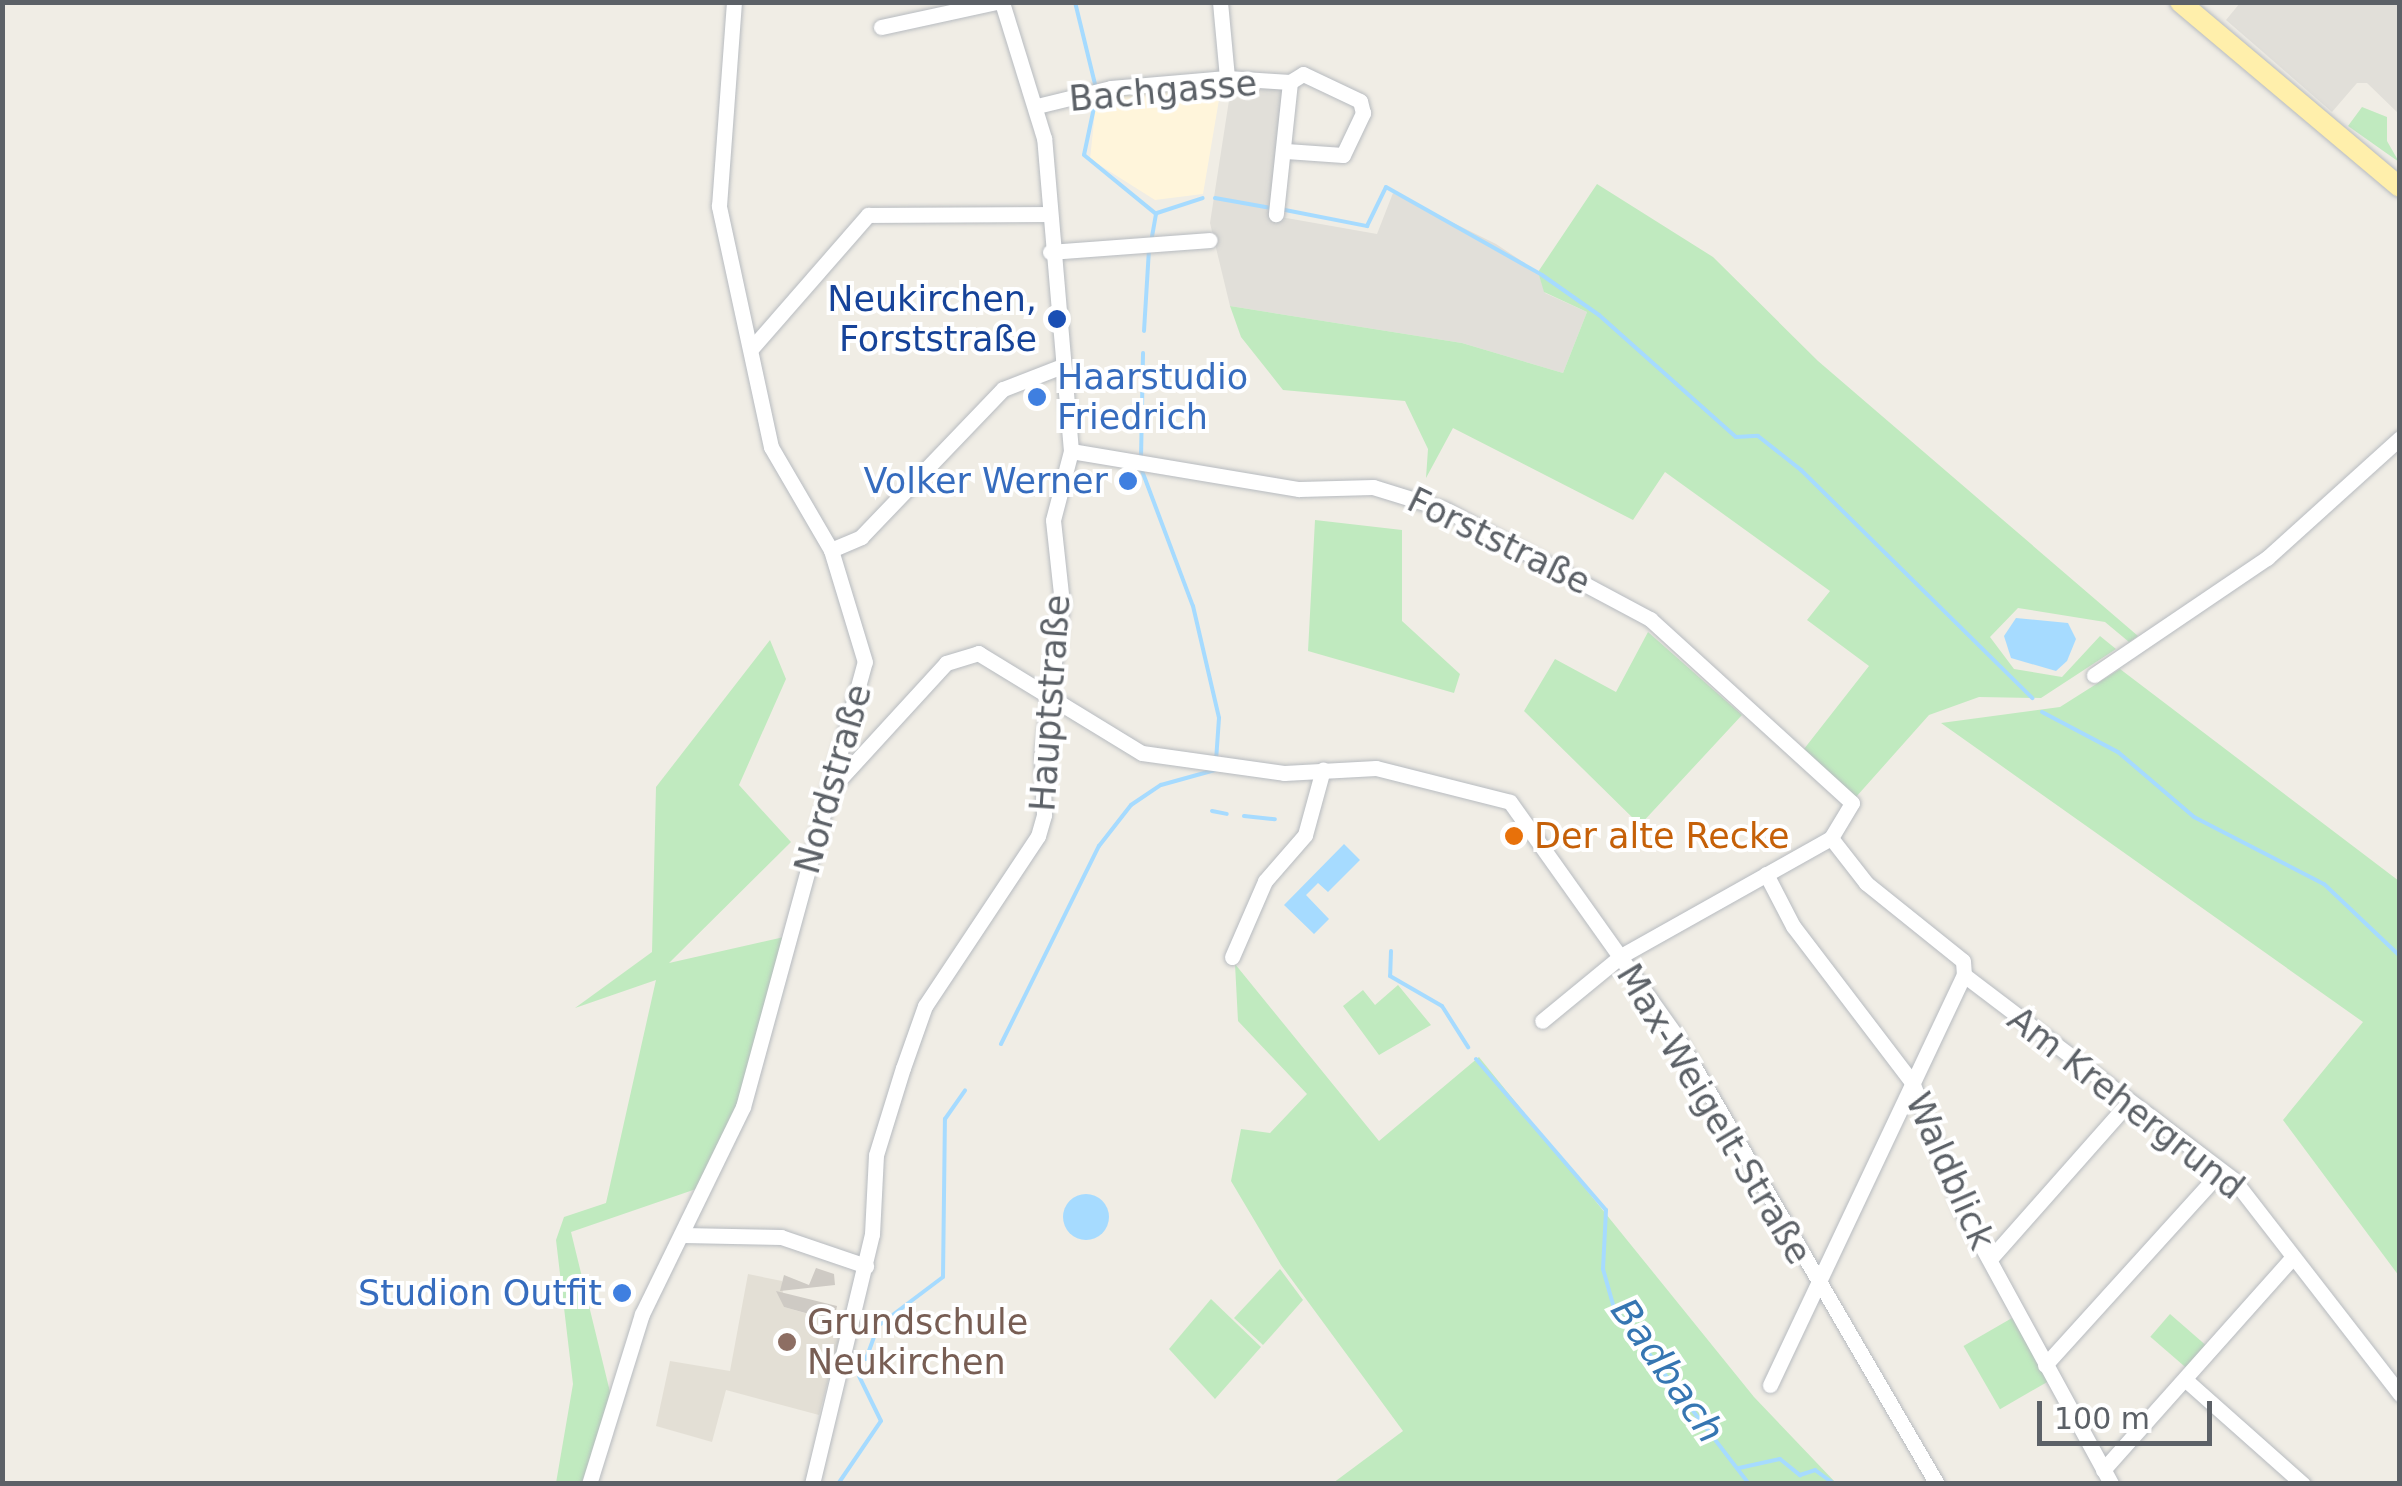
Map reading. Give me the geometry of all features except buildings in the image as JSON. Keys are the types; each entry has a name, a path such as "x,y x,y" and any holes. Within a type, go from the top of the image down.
{"main road":[{"path":"2180,2 2400,187"}],"street":[{"name":"Nordstraße","path":"589,1484 642,1314 744,1108 865,662 831,550 771,447 719,206 734,2"},
{"path":"881,27 999,2"},
{"name":"Hauptstraße","path":"812,1484 866,1266 876,1155 925,1006 1038,836 1062,603 1053,520 1071,450 1037,106 999,2"},
{"path":"1220,2 1227,78"},
{"name":"Bachgasse","path":"1037,106 1096,90 1227,78 1290,82 1303,74 1360,101 1362,112 1343,154 1286,152"},
{"name":"Bachgasse","path":"1276,208 1286,152 1290,82"},
{"path":"750,349 868,216 1047,214"},
{"path":"1050,252 1151,241 1210,240"},
{"path":"831,550 861,537 1003,389 1062,366"},
{"path":"2094,675 2267,558 2400,438"},
{"name":"Forststraße","path":"1071,450 1299,489 1373,486 1444,509 1650,620 1852,803 1831,838"},
{"name":"Max-Weigelt-Straße","path":"828,792 956,657 989,657 1142,752 1284,773 1376,768 1510,802 1675,1034 1816,1286 1937,1484"},
{"path":"1232,957 1264,881 1305,835 1323,769"},
{"path":"1542,1022 1621,956 1831,838"},
{"name":"Am Krehergrund","path":"1831,838 1866,883 1963,961 1964,975 2221,1171 2400,1394"},
{"name":"Waldblick","path":"1766,874 1793,926 1912,1082 1950,1186 2107,1477"},
{"path":"1770,1385 1964,975"},
{"path":"1990,1259 2129,1102"},
{"path":"2045,1365 2221,1171"},
{"path":"682,1235 780,1237 866,1266"},
{"path":"2107,1477 2292,1258"},
{"path":"2188,1382 2303,1484"}],"shaded area":[{"path":"2240,3 2399,3 2399,114 2367,83 2357,83 2332,112 2226,20"},
{"path":"1232,81 1285,89 1275,216 1377,234 1393,193 1496,244 1538,272 1545,293 1587,312 1563,373 1462,343 1230,306 1210,223"},
{"path":"1222,82 1203,194 1155,200 1090,159 1097,94"},
{"name":"Grundschule Neukirchen","path":"748,1274 782,1281 784,1307 843,1324 819,1415 726,1390 712,1442 656,1426 670,1361 730,1371"}],"green space":[{"path":"2362,107 2387,117 2387,141 2399,162 2348,126"},
{"path":"1597,184 1713,257 1818,361 2138,636 2129,642 2105,622 2018,608 1990,637 2014,669 2062,677 2100,636 2116,649 2041,698 1979,697 1929,715 1856,797 1804,749 1869,666 1807,620 1830,591 1665,472 1633,520 1453,428 1426,478 1428,449 1405,401 1283,390 1241,337 1230,306 1462,343 1563,373 1587,312 1544,292 1538,272"},
{"path":"1315,520 1402,530 1402,621 1460,674 1454,693 1308,651"},
{"path":"1648,632 1742,715 1640,825 1524,711 1555,659 1616,692"},
{"path":"770,640 786,679 739,785 791,842 669,963 784,937 740,1103 699,1188 571,1232 611,1396 586,1483 556,1483 573,1384 556,1240 564,1217 606,1203 656,980 575,1008 652,952 656,787"},
{"path":"2120,669 2399,881 2399,1276 2283,1120 2363,1022 1941,723 2060,707"},
{"path":"1235,964 1379,1141 1479,1057 1754,1397 1836,1483 1333,1483 1403,1431 1281,1265 1231,1181 1241,1129 1270,1133 1307,1094 1238,1021"},
{"path":"1398,985 1431,1025 1379,1055 1343,1006 1363,990 1375,1005"},
{"path":"1280,1269 1303,1300 1263,1345 1234,1318"},
{"path":"1211,1299 1261,1347 1215,1399 1169,1349"},
{"path":"2170,1314 2213,1351 2193,1374 2150,1337"},
{"path":"2012,1318 2048,1381 2000,1409 1964,1346"}],"water":[{"path":"2016,618 2068,623 2076,639 2067,661 2056,671 2011,658 2004,636"},
{"path":"1344,844 1360,860 1328,892 1318,883 1306,895 1329,919 1314,934 1284,905"},
{"path":"1086,1194 1102,1201 1109,1217 1102,1233 1086,1240 1070,1233 1063,1217 1070,1201"}],"waterway":[{"path":"1075,2 1096,88"},
{"path":"1096,98 1084,155 1156,214 1151,241"},
{"path":"1280,209 1367,226 1386,187 1542,275 1599,315 1736,437 1758,436 1801,470 2032,698"},
{"path":"1157,213 1203,198"},
{"path":"1215,198 1271,208"},
{"path":"1144,331 1149,250"},
{"path":"1141,459 1143,353"},
{"path":"1141,468 1193,606 1219,718 1216,761"},
{"path":"2042,712 2118,752 2194,817 2324,884 2400,956"},
{"path":"1001,1044 1099,846 1131,805 1161,785 1215,770"},
{"path":"1212,811 1227,814"},
{"path":"1244,816 1275,819"},
{"path":"1391,951 1390,976 1442,1006 1468,1047"},
{"name":"Badbach","path":"1476,1059 1606,1210 1603,1269 1614,1308 1749,1484"},
{"path":"866,1359 878,1326 943,1277 945,1119 965,1090"},
{"path":"838,1484 881,1421 859,1376"},
{"path":"1739,1468 1780,1459 1800,1475 1815,1470 1834,1484"}],"place":[{"name":"Neukirchen, Forststraße","path":"1057,319"},
{"name":"Haarstudio Friedrich","path":"1037,397"},
{"name":"Volker Werner","path":"1128,481"},
{"name":"Der alte Recke","path":"1514,836"},
{"name":"Studion Outfit","path":"622,1293"},
{"name":"Grundschule Neukirchen","path":"787,1342"}]}
